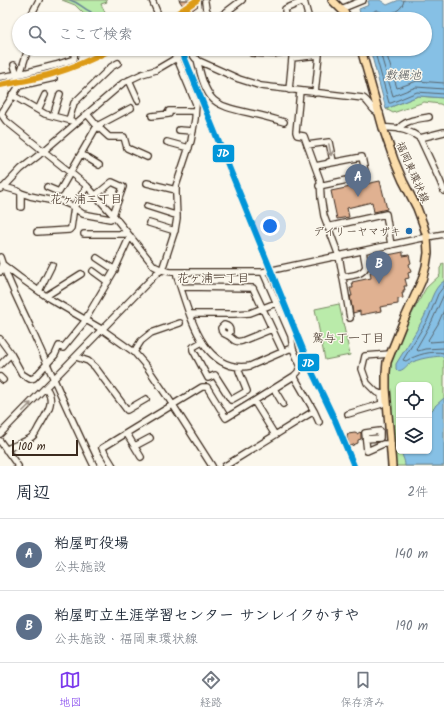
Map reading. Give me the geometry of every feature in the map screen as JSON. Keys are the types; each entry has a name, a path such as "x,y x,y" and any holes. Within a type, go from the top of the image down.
{"main road":[{"path":"332,0 344,12"},
{"name":"福岡東環状線","path":"363,56 383,128 394,160 424,224 427,237 428,253 422,280 387,362 384,394 391,444 392,466"}],"street":[{"path":"33,12 39,0"},
{"path":"152,0 157,12"},
{"path":"226,12 242,0"},
{"path":"345,0 349,6"},
{"path":"341,9 363,0"},
{"path":"285,12 285,9 305,1 307,12"},
{"path":"205,2 208,12"},
{"path":"25,56 19,74 19,86 0,114 6,121 87,186 114,216 154,266 166,272 263,272 444,234"},
{"path":"0,77 56,65 74,59 74,56"},
{"path":"194,56 197,59 239,79 261,86 363,98 375,112 380,113"},
{"path":"289,90 292,58 310,56"},
{"path":"315,93 319,56"},
{"path":"0,434 157,273 162,270 175,231 177,218 176,190 178,178 189,148 193,131 196,104 178,57 156,70 142,74 123,83 21,169 2,188"},
{"path":"197,59 202,78 212,98 232,109 284,122"},
{"path":"69,120 74,103 111,67 118,63"},
{"path":"14,66 19,74"},
{"path":"19,86 54,78"},
{"path":"129,80 138,100"},
{"path":"300,91 296,132 297,135 304,136 320,180 319,186 324,216 339,256 350,318"},
{"path":"53,116 60,94"},
{"path":"12,95 45,114 73,121 76,124"},
{"path":"38,110 45,95"},
{"path":"47,187 59,192 97,126 130,108"},
{"path":"152,116 169,114 169,111 195,111"},
{"path":"87,114 109,137 124,137 127,148 146,156"},
{"path":"399,129 406,123 428,117"},
{"path":"383,128 393,127 414,134 420,138 444,191"},
{"path":"179,130 193,131"},
{"path":"420,138 444,132"},
{"path":"167,142 189,148"},
{"path":"307,146 329,142 333,161 314,166"},
{"path":"81,154 100,165"},
{"path":"314,166 362,157 366,176 319,186"},
{"path":"2,188 48,200 61,201 84,214 110,219 114,216 123,187 112,182 96,195"},
{"path":"147,183 176,190"},
{"path":"37,232 69,230 72,228 74,207 87,186"},
{"path":"21,193 21,207"},
{"path":"147,206 177,215"},
{"path":"328,227 386,214 391,245"},
{"path":"149,223 175,231"},
{"path":"84,234 129,234"},
{"path":"0,339 11,354 22,374 30,379 34,378 46,363 55,355 59,346 63,348 85,320 115,270 129,234"},
{"path":"343,277 362,273 366,267 366,262 362,251"},
{"path":"0,257 46,363 94,466"},
{"path":"97,258 115,270"},
{"path":"0,272 2,264"},
{"path":"2,264 46,296 103,330 134,352 147,367 212,466"},
{"path":"39,291 52,265"},
{"path":"93,271 108,282"},
{"path":"177,272 180,287 196,332 202,342 220,360 230,365 239,367 250,366 289,349 293,349"},
{"path":"113,466 102,448 202,387 207,388 226,418 274,389 298,372 300,365 293,349 291,336 263,272"},
{"path":"46,296 81,274"},
{"path":"180,287 253,288 283,352"},
{"path":"190,314 250,313 276,303"},
{"path":"134,352 141,341 151,333 180,323"},
{"path":"227,335 233,340 240,341 272,329"},
{"path":"202,342 193,347 192,350 208,378 215,375 231,400 247,390 239,371 239,367"},
{"path":"0,365 11,354"},
{"path":"348,414 382,404 384,394 376,392 367,383 362,369 365,356 390,354"},
{"path":"76,357 88,361 95,367 127,410 146,399"},
{"path":"294,376 319,422"},
{"path":"6,450 34,435 50,408 50,398 46,388"},
{"path":"274,389 283,404"},
{"path":"254,401 275,435"},
{"path":"225,466 314,411"},
{"path":"127,434 141,457"},
{"path":"134,446 150,438"},
{"path":"366,439 367,451 383,444 391,444"},
{"path":"0,441 18,466"}],"green space":[{"path":"62,0 106,0 107,2 101,4 105,12 82,12 75,5"},
{"path":"418,96 444,98 444,106 424,102 393,113 386,109"},
{"path":"444,263 444,466 395,466 388,389 390,364 395,345 426,288 440,275 441,267"},
{"path":"339,304 350,355 325,360 315,309"}],"water":[{"name":"敷縄池","path":"380,0 387,5 399,0 444,0 444,98 418,96 386,109 372,56 432,56 432,12 360,12 359,9 369,5 368,1"},
{"path":"444,281 444,359 442,356 421,359 398,371 396,369 396,364 423,319 437,288"},
{"path":"444,398 444,466 405,466 402,454 432,454 432,410"}],"building":[{"path":"179,0 194,0 198,6 187,12"},
{"path":"380,181 387,209 374,212 372,202 347,208 349,217 337,219 331,191"},
{"path":"403,252 403,256 409,255 411,272 408,273 409,278 405,279 407,286 404,286 405,290 403,290 404,293 402,293 403,298 398,299 398,304 380,307 381,311 360,315 360,311 353,313 350,296 352,296 350,288 353,288 352,282 371,278 370,272 375,271 373,264 379,263 378,257"},
{"path":"360,432 361,439 358,440 358,443 351,446 347,437 348,434 357,434"}],"waterway":[{"path":"70,0 91,12"}],"transit line":[{"path":"179,12 197,0"},
{"path":"0,85 60,72 98,56"},
{"name":"JD","path":"184,56 313,374 335,420 354,466"}],"place":[{"name":"粕屋町役場","path":"358,197"},
{"name":"デイリーヤマザキ","path":"409,231"},
{"name":"粕屋町立生涯学習センター サンレイクかすや","path":"379,284"}],"district":[{"name":"花ヶ浦二丁目","path":"86,199"},
{"name":"花ヶ浦一丁目","path":"213,278"},
{"name":"駕与丁一丁目","path":"348,338"}]}
